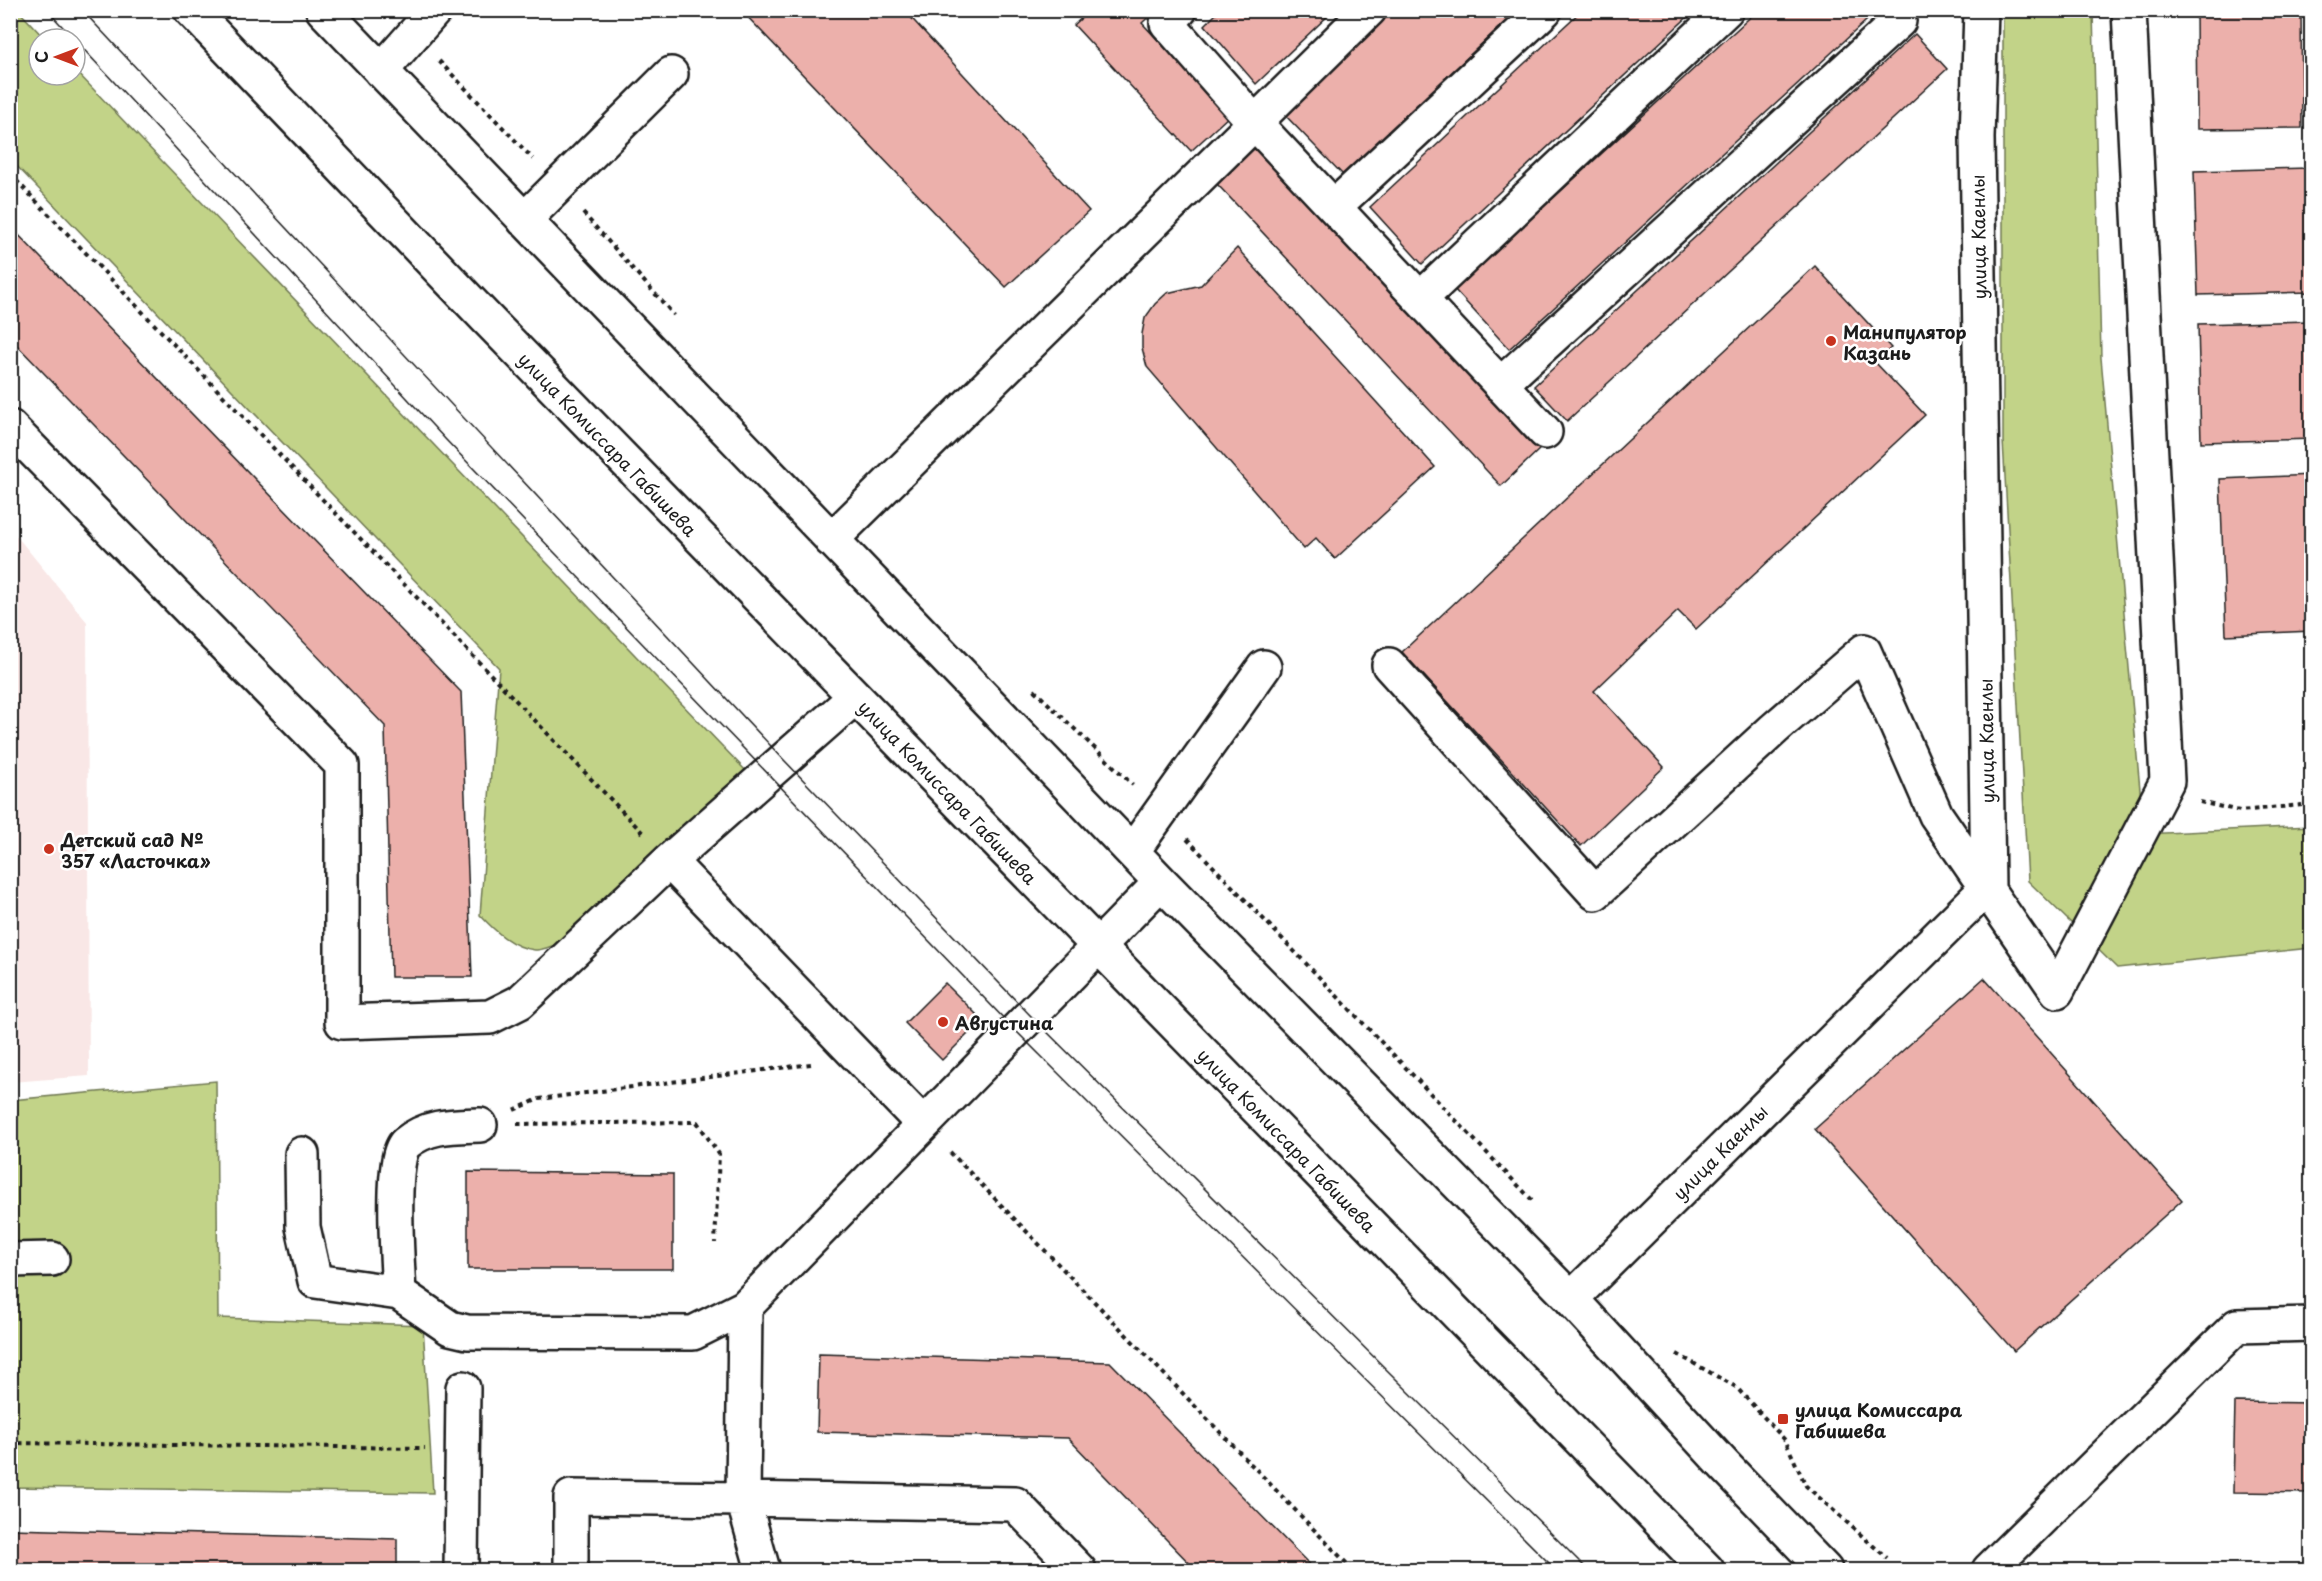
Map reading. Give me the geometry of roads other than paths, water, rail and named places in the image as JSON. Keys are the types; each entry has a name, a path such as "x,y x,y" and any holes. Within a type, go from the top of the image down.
{"street":[{"name":"улица Комиссара Габишева","path":"191,10 486,318 1707,1570"},
{"path":"323,10 1161,882 1572,1299 1724,1465 1825,1570"},
{"path":"381,71 435,10"},
{"path":"1180,10 1167,23 1255,123 1545,432"},
{"path":"831,540 1369,10"},
{"path":"1334,207 1545,10"},
{"path":"1420,299 1726,10"},
{"name":"улица Каенлы","path":"1572,1299 1988,887 1977,138 1981,10"},
{"path":"1389,665 1594,893 1774,729 1864,651 1936,815 1988,887 2057,991 2167,781 2129,10"},
{"path":"1500,385 1899,21"},
{"path":"524,220 671,74"},
{"path":"10,427 342,765 342,1022 490,1017 520,1002 669,861 855,697"},
{"path":"1132,852 1264,668"},
{"path":"669,861 923,1124"},
{"path":"302,1154 303,1227 315,1281 399,1293 450,1329 467,1332 693,1333 745,1307 1161,882"},
{"path":"399,1293 396,1197 398,1158 404,1144 430,1128 480,1125"},
{"path":"10,1260 52,1259"},
{"path":"745,1307 743,1499 763,1570"},
{"path":"1989,1570 2237,1326 2312,1324"},
{"path":"461,1570 463,1388"},
{"path":"571,1570 571,1497 1015,1504 1079,1570"}],"tram line":[{"path":"47,10 63,27"},
{"path":"82,10 784,760 1029,1014 1588,1570"},
{"path":"87,53 446,440 1015,1030 1556,1570"}],"place":[{"name":"Манипулятор Казань","path":"1831,341"},
{"name":"Детский сад № 357 «Ласточка»","path":"49,849"},
{"name":"Августина","path":"943,1022"},
{"name":"улица Комиссара Габишева","path":"1783,1419"}]}
